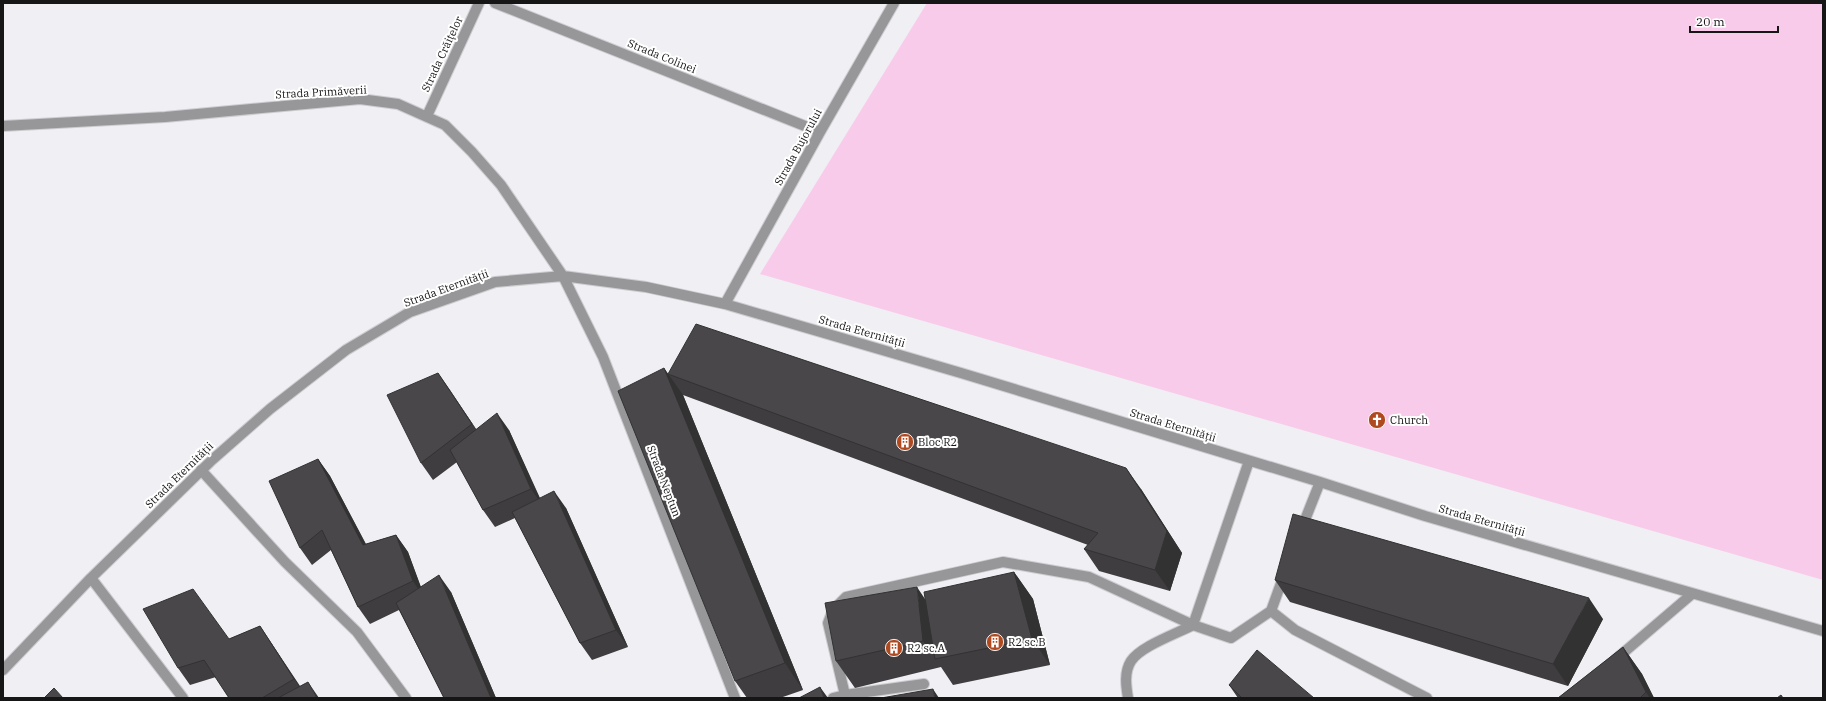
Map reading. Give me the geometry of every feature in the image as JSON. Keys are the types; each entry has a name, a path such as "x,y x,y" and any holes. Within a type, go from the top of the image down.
{"street":[{"name":"Strada Crăițelor","path":"427,116 479,3"},
{"name":"Strada Colinei","path":"495,3 820,132"},
{"name":"Strada Bujorului","path":"724,304 894,3"},
{"name":"Strada Primăverii","path":"3,126 164,117 360,99 398,104 445,125 472,152 501,185 563,276"},
{"name":"Strada Eternității","path":"3,670 91,578 201,470 270,409 346,350 410,312 495,282 563,276 646,287 724,304 962,373 1320,482 1432,518 1823,631"},
{"name":"Strada Neptun","path":"563,276 603,357 735,698"},
{"path":"1128,698 1126,674 1131,662 1142,651 1193,626 1249,461"},
{"path":"201,470 285,562 356,632 406,698"},
{"path":"1297,540 1320,482"},
{"path":"844,695 828,623 833,610 846,598 1003,562 1089,577 1193,626 1231,638 1271,611 1289,562"},
{"path":"91,578 183,698"},
{"path":"1611,663 1692,594"},
{"path":"1271,611 1295,630 1427,698"},
{"path":"833,698 844,695 924,684"}],"shaded area":[{"path":"927,3 1823,3 1823,580 760,274"}],"building":[{"name":"Bloc R2","path":"696,324 1126,468 1167,531 1155,570 1084,549 1098,533 668,374"},
{"path":"664,368 785,663 735,681 618,391"},
{"path":"438,373 472,424 421,463 387,395"},
{"path":"497,413 531,489 483,510 450,450"},
{"path":"318,459 363,545 396,535 413,581 358,607 322,530 300,548 269,481"},
{"path":"554,491 616,630 580,643 512,512"},
{"path":"1293,514 1589,598 1553,664 1275,580"},
{"path":"1014,572 1032,639 935,659 924,592"},
{"path":"439,575 491,698 444,698 396,603"},
{"path":"917,587 923,641 836,661 825,603"},
{"path":"193,589 229,639 260,626 294,679 262,698 229,698 204,660 178,668 143,609"},
{"path":"1623,647 1646,692 1640,698 1558,698"},
{"path":"1257,650 1314,698 1242,698 1229,685"},
{"path":"308,682 317,698 278,698"},
{"path":"820,687 824,698 799,698"},
{"path":"54,688 63,698 44,698"},
{"path":"933,689 935,698 881,698"}],"place":[{"name":"Church","path":"1377,420"},
{"name":"Bloc R2","path":"905,442"},
{"name":"R2 sc.B","path":"995,642"},
{"name":"R2 sc.A","path":"894,648"}]}
